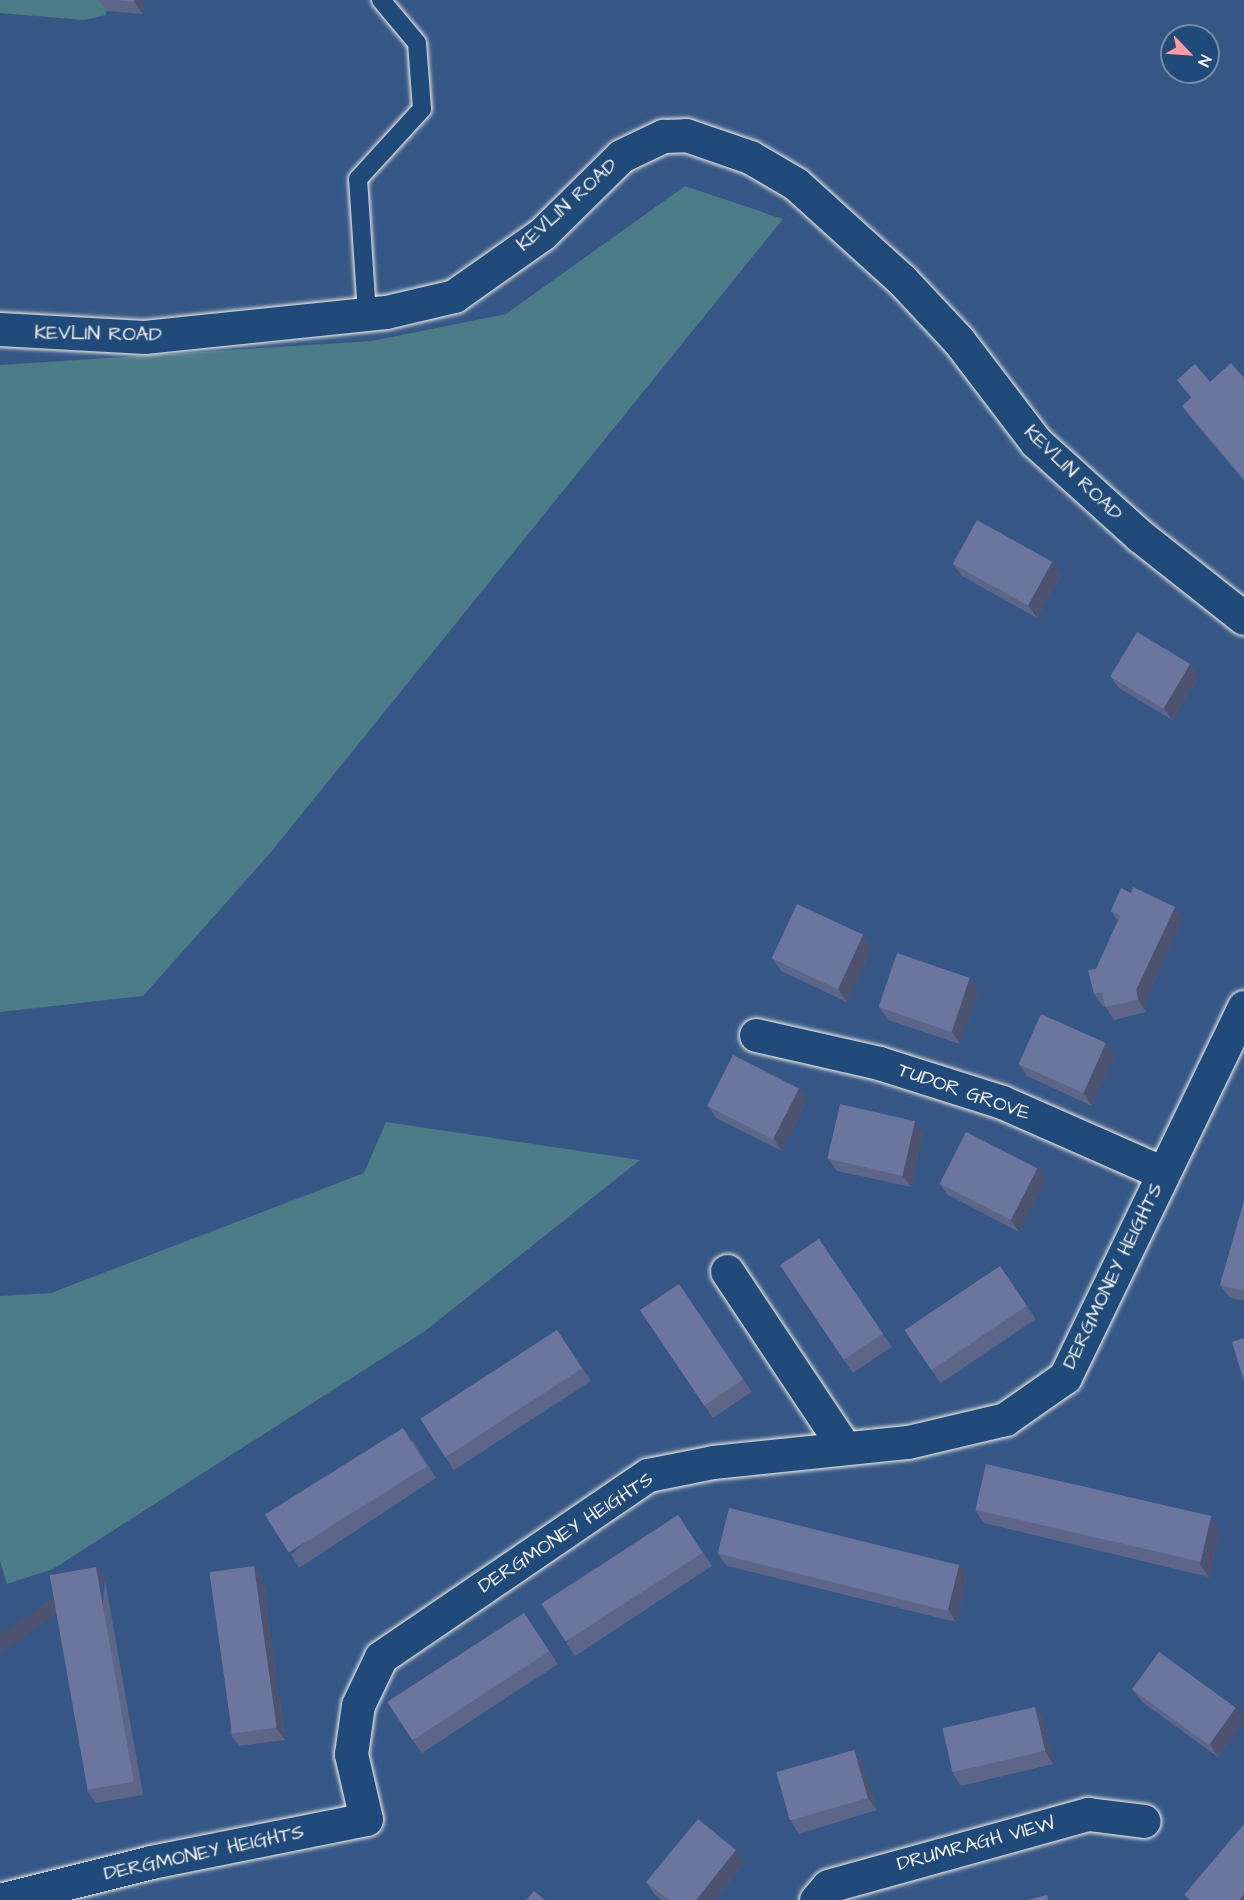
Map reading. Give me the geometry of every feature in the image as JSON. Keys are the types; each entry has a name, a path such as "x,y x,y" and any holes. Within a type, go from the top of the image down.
{"street":[{"name":"KEVLIN ROAD","path":"0,329 144,337 367,314 454,296 542,234 621,156 663,136 708,140 750,157 796,184 844,227 959,341 1036,442 1140,536 1244,618"},
{"name":"DERGMONEY HEIGHTS","path":"0,1900 152,1862 366,1819 351,1754 358,1705 381,1657 648,1475 844,1448 908,1442 1005,1419 1065,1377 1244,1007"},
{"name":"TUDOR GROVE","path":"756,1035 879,1063 1002,1102 1163,1173"},
{"path":"727,1272 844,1448"},
{"name":"DRUMRAGH VIEW","path":"816,1900 828,1886 1088,1814 1144,1821"}],"lane":[{"path":"367,314 358,179 422,109 417,43 381,0"}],"green space":[{"path":"0,0 107,0 106,15 84,20 0,13"},
{"path":"685,186 783,219 271,852 143,996 0,1012 0,365 372,341 506,314"},
{"path":"386,1122 640,1160 425,1331 53,1569 7,1584 0,1561 0,1296 51,1293 364,1173"}],"building":[{"path":"1231,363 1244,378 1244,479 1182,406 1192,397 1177,380 1195,364 1210,382"},
{"path":"977,520 1052,562 1028,605 953,564"},
{"path":"1137,632 1190,664 1163,709 1110,677"},
{"path":"1133,887 1175,907 1136,990 1138,1000 1105,1007 1102,992 1094,994 1088,970 1096,969 1120,916 1111,911 1121,888 1131,893"},
{"path":"797,904 863,935 838,989 772,958"},
{"path":"897,953 970,978 951,1032 878,1007"},
{"path":"1041,1014 1106,1043 1083,1093 1019,1064"},
{"path":"733,1055 799,1089 773,1139 707,1106"},
{"path":"840,1104 915,1121 902,1176 827,1159"},
{"path":"966,1132 1037,1168 1011,1220 940,1184"},
{"path":"1244,1201 1244,1291 1220,1285"},
{"path":"819,1239 883,1334 844,1360 780,1265"},
{"path":"1000,1266 1027,1306 932,1370 905,1330"},
{"path":"679,1284 743,1379 704,1406 640,1310"},
{"path":"557,1330 582,1369 445,1457 420,1419"},
{"path":"1244,1338 1244,1381 1232,1342"},
{"path":"403,1428 427,1466 289,1553 265,1514"},
{"path":"986,1464 1211,1516 1201,1562 975,1510"},
{"path":"729,1508 959,1565 948,1611 718,1554"},
{"path":"678,1515 703,1553 566,1642 541,1604"},
{"path":"254,1566 277,1727 232,1734 209,1572"},
{"path":"96,1567 134,1782 88,1790 50,1575"},
{"path":"524,1613 549,1652 412,1740 387,1702"},
{"path":"1159,1652 1236,1708 1209,1745 1132,1689"},
{"path":"1035,1707 1045,1751 953,1772 942,1728"},
{"path":"854,1750 868,1798 790,1820 776,1772"},
{"path":"698,1819 736,1850 696,1900 669,1900 646,1882"},
{"path":"1244,1824 1244,1894 1239,1900 1190,1900 1184,1895"},
{"path":"534,1891 545,1900 526,1900"},
{"path":"1047,1895 1048,1900 1027,1900"}]}
